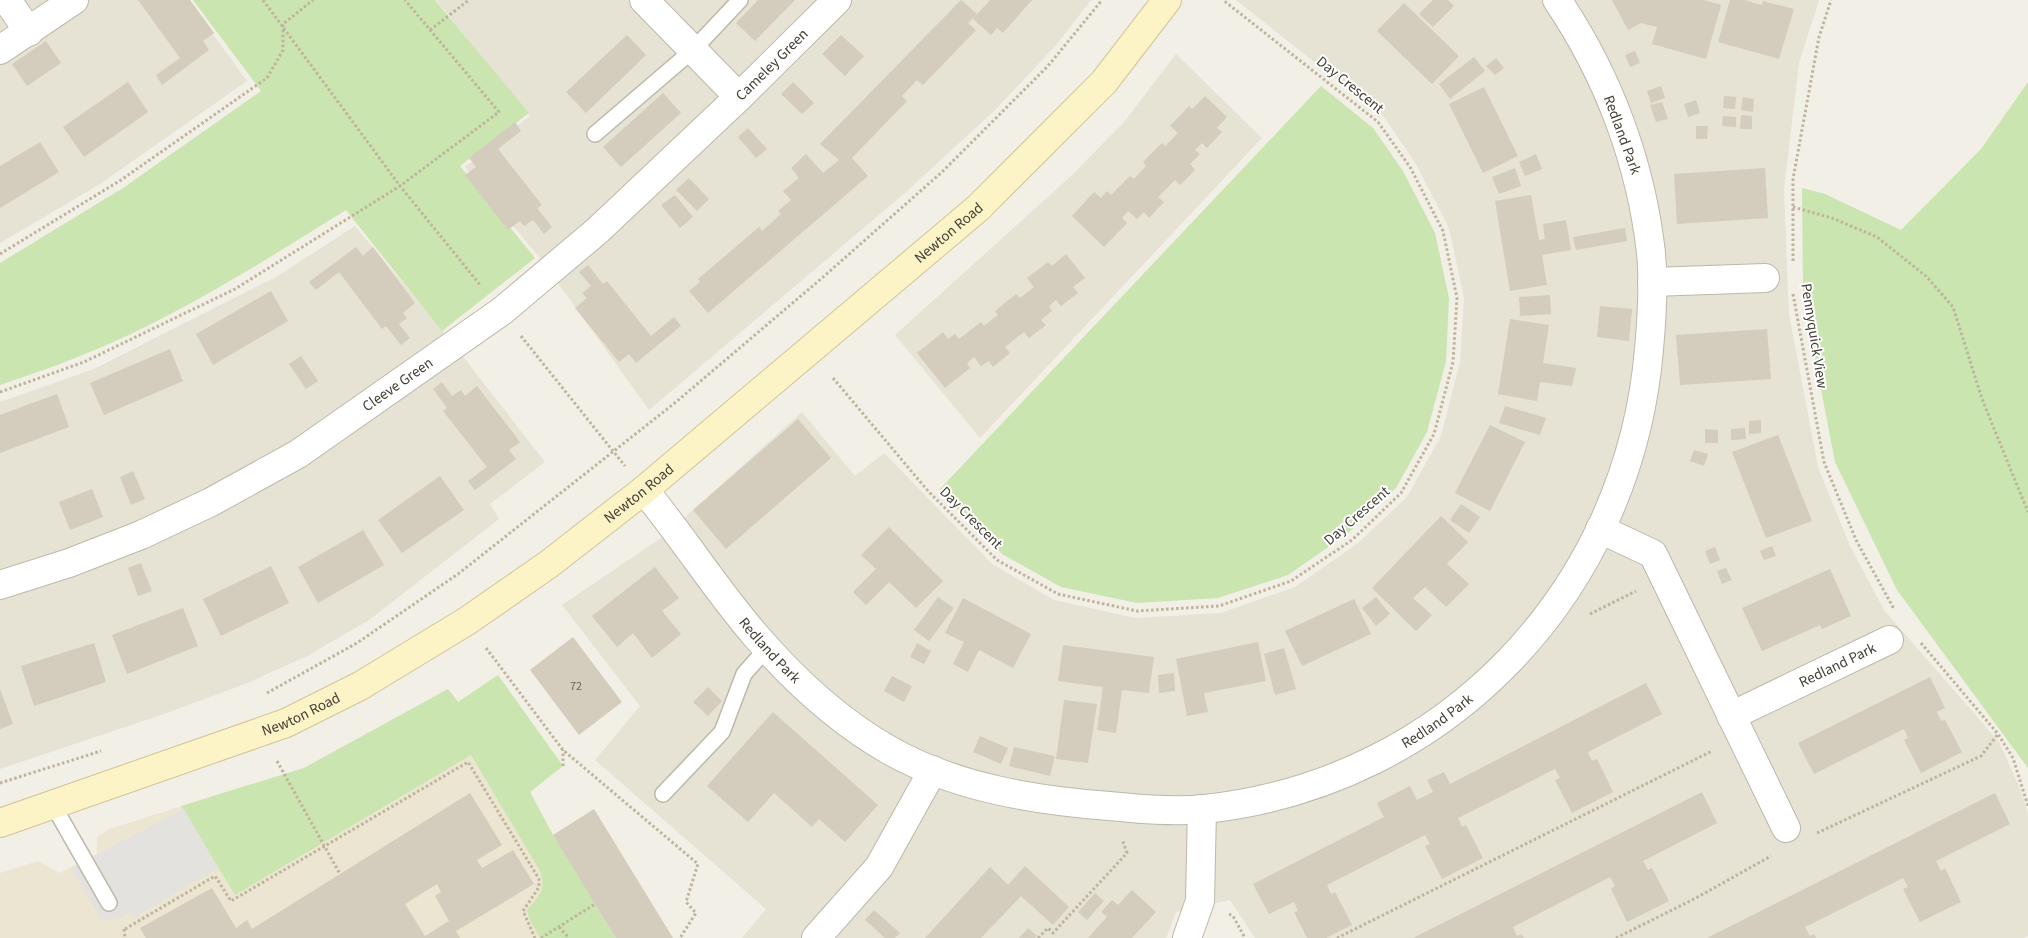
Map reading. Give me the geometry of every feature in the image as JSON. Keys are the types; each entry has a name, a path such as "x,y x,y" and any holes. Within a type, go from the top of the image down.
{"street":[{"path":"8,0 29,32"},
{"path":"0,50 74,0"},
{"name":"Cameley Green","path":"644,0 739,97 836,0"},
{"name":"Newton Road","path":"0,823 263,731 360,686 467,620 549,564 644,490 978,208 1104,82 1167,0"},
{"name":"Redland Park","path":"644,490 756,636 817,696 858,729 889,750 933,770 984,787 1065,803 1165,810 1202,809 1239,804 1305,788 1388,754 1418,737 1479,690 1540,626 1570,584 1600,529 1618,490 1639,420 1648,359 1652,282 1651,256 1639,183 1625,136 1591,57 1557,0"},
{"name":"Cleeve Green","path":"0,585 68,563 123,542 211,502 298,454 502,311 597,231 739,97"},
{"path":"1652,282 1764,278"},
{"path":"1600,529 1653,554 1786,828"},
{"name":"Redland Park","path":"1737,727 1902,638"},
{"path":"816,938 879,867 933,770"},
{"path":"1187,938 1200,901 1202,809"}],"lane":[{"path":"595,134 693,50 740,0"},
{"path":"663,794 722,732 744,674 768,648"},
{"path":"53,805 109,903"}],"path":[{"path":"263,0 283,24 400,186 644,490"},
{"path":"283,24 313,0"},
{"path":"0,392 84,362 235,288 400,186 499,112 405,0"},
{"path":"430,30 469,0"},
{"path":"260,696 357,643 458,574 698,384 942,172 1048,66 1102,0"},
{"name":"Day Crescent","path":"833,378 928,490 997,560 1058,594 1137,610 1219,606 1291,581 1352,540 1402,493 1434,434 1453,362 1457,298 1442,231 1410,167 1378,122 1223,0"},
{"name":"Pennyquick View","path":"1793,270 1793,179 1817,47 1831,0"},
{"path":"0,254 121,180 267,78 283,50 283,24"},
{"path":"1793,207 1832,218 1877,237 1927,277 1953,307 1982,398 2028,512"},
{"name":"Pennyquick View","path":"1793,287 1824,462 1856,540 1899,615"},
{"path":"1589,615 1664,577"},
{"path":"467,620 563,750 698,864 686,902 696,912 680,938"},
{"path":"1902,638 1998,734 2013,758 2028,806"},
{"path":"1337,938 1737,727"},
{"path":"263,731 283,774 340,874"},
{"path":"0,783 102,750"},
{"path":"563,750 563,766"},
{"path":"124,929 215,876 231,902 468,762 539,879 539,887 523,911 535,938"},
{"path":"1038,938 1048,928 1053,933 1127,853 1112,806"},
{"path":"541,938 595,904"},
{"path":"559,927 569,938"}],"shaded area":[{"path":"0,0 188,0 247,81 100,184 0,243"},
{"path":"436,0 1091,0 1057,44 996,109 906,192 649,410 543,262 465,167 530,116"},
{"path":"1236,0 1819,0 1799,63 1784,190 1789,314 1818,467 1850,546 1884,610 1999,742 2019,786 2028,814 2028,936 2023,938 1255,938 1230,900 1176,912 1166,938 742,938 766,909 595,760 640,706 562,605 664,536 802,412 855,476 884,453 992,564 1054,600 1136,618 1221,613 1295,587 1357,544 1407,497 1441,436 1460,362 1464,298 1449,228 1416,164 1384,117"},
{"path":"1176,54 1262,138 980,438 895,335 1071,176 1124,122"},
{"path":"355,226 444,332 545,462 490,504 499,519 369,620 307,656 245,684 167,713 0,769 0,402 94,369 276,277"},
{"path":"448,689 530,792 553,835 616,938 0,938 0,873 38,861 59,873 97,854 97,837 109,829 304,768"},
{"path":"184,809 218,868 133,918 130,912 118,919 101,920 71,868"}],"green space":[{"path":"193,0 435,0 529,113 460,166 535,258 442,331 346,210 214,290 146,327 66,362 0,385 0,263 123,188 261,91"},
{"path":"2028,82 2028,768 1897,590 1835,462 1803,296 1802,188 1825,194 1901,230 1981,149"},
{"path":"1321,86 1373,128 1403,171 1435,233 1449,298 1446,361 1427,432 1396,488 1347,534 1288,575 1218,598 1137,603 1061,587 1002,554 939,490"},
{"path":"498,675 563,766 530,792 553,835 616,938 540,938 527,910 541,892 543,883 540,871 471,755 235,895 181,806 304,768 448,689 458,702"}],"building":[{"path":"138,0 190,0 214,33 203,41 209,50 162,85 156,75 180,58"},
{"path":"758,0 795,0 755,41 736,23"},
{"path":"961,0 977,14 968,23 976,30 923,85 917,80 902,96 907,101 852,158 868,176 708,313 689,291 700,282 698,279 759,227 762,231 781,214 778,211 791,200 783,191 799,178 791,168 806,154 823,173 839,160 820,144"},
{"path":"990,0 1032,0 1003,33 997,28 991,35 973,19"},
{"path":"1433,0 1448,0 1454,6 1433,27 1419,14"},
{"path":"1612,0 1704,0 1721,5 1706,59 1652,44 1657,27 1641,23 1628,30"},
{"path":"1730,0 1744,0 1762,5 1763,1 1794,9 1779,59 1718,42"},
{"path":"1404,3 1459,56 1432,84 1377,31"},
{"path":"627,35 646,55 586,113 566,92"},
{"path":"841,35 864,56 845,76 822,54"},
{"path":"46,41 61,63 27,86 12,64"},
{"path":"1635,51 1640,63 1630,67 1625,55"},
{"path":"1474,57 1485,71 1450,99 1439,84"},
{"path":"1496,58 1504,68 1495,75 1486,66"},
{"path":"128,82 148,112 84,157 63,127"},
{"path":"793,82 814,103 802,114 781,94"},
{"path":"1661,86 1665,98 1651,103 1647,91"},
{"path":"1484,87 1518,156 1483,173 1449,104"},
{"path":"663,93 681,113 621,167 603,147"},
{"path":"1205,96 1227,117 1217,128 1222,132 1207,148 1202,143 1195,150 1200,154 1190,164 1195,170 1180,185 1175,180 1158,197 1164,202 1149,218 1144,212 1137,219 1128,211 1122,218 1127,223 1104,247 1072,216 1094,192 1101,198 1107,191 1111,195 1130,176 1134,179 1146,166 1143,162 1162,143 1165,146 1178,133 1170,126 1189,106 1192,109"},
{"path":"1724,96 1736,97 1735,109 1723,108"},
{"path":"1743,97 1754,99 1753,112 1741,110"},
{"path":"1696,100 1700,113 1688,117 1684,104"},
{"path":"1662,102 1668,119 1656,122 1650,105"},
{"path":"1741,115 1752,116 1752,129 1740,129"},
{"path":"1723,116 1736,117 1736,127 1722,126"},
{"path":"515,122 521,131 498,149 542,205 537,208 552,227 544,234 533,220 524,226 520,221 508,230 465,175 476,167 469,158"},
{"path":"1696,126 1708,126 1707,139 1696,139"},
{"path":"748,128 767,149 756,158 738,137"},
{"path":"40,142 59,172 0,208 0,166"},
{"path":"1536,154 1542,169 1525,176 1519,162"},
{"path":"1515,168 1521,186 1499,194 1492,177"},
{"path":"1765,168 1768,218 1677,224 1674,174"},
{"path":"689,178 709,199 697,211 676,190"},
{"path":"675,195 693,217 680,228 661,205"},
{"path":"1531,195 1539,240 1545,239 1543,224 1566,220 1571,250 1542,255 1547,285 1510,291 1495,201"},
{"path":"1625,228 1627,241 1576,250 1573,237"},
{"path":"356,247 363,256 373,247 415,303 403,313 407,318 399,324 410,338 401,345 386,326 382,329 339,272 316,290 309,282"},
{"path":"1066,254 1085,278 1073,287 1078,293 1061,306 1056,300 1049,306 1052,311 1041,320 1046,325 1029,338 1024,332 1005,347 1010,353 993,367 989,361 981,366 974,357 967,363 970,368 945,388 917,353 943,332 948,339 955,334 959,339 981,322 984,326 998,315 995,311 1016,294 1020,298 1034,287 1027,278 1048,262 1052,266"},
{"path":"588,265 603,284 607,281 651,336 674,317 681,326 636,363 629,354 619,362 575,308 587,298 582,293 591,286 579,272"},
{"path":"271,291 288,321 213,365 196,334"},
{"path":"1550,295 1551,314 1520,316 1519,297"},
{"path":"1600,306 1632,309 1629,341 1597,337"},
{"path":"1510,319 1549,325 1543,363 1576,368 1572,386 1540,382 1537,401 1498,394"},
{"path":"1767,329 1771,379 1680,385 1676,335"},
{"path":"170,349 183,381 104,415 90,383"},
{"path":"301,356 318,381 306,389 289,364"},
{"path":"442,382 452,396 461,390 465,396 477,386 520,442 509,450 516,459 475,490 468,481 487,467 443,411 447,408 433,389"},
{"path":"57,394 69,427 0,453 0,415"},
{"path":"1505,406 1546,418 1540,435 1499,423"},
{"path":"798,419 831,458 726,549 693,510"},
{"path":"1761,420 1761,433 1749,434 1749,421"},
{"path":"1490,425 1525,442 1490,511 1455,493"},
{"path":"1745,428 1746,439 1731,440 1731,429"},
{"path":"1705,429 1718,430 1718,443 1705,443"},
{"path":"1778,435 1812,521 1766,538 1732,452"},
{"path":"1694,450 1708,454 1704,466 1690,461"},
{"path":"133,471 145,499 131,505 120,477"},
{"path":"440,476 464,510 402,553 378,520"},
{"path":"92,489 103,517 70,530 59,502"},
{"path":"1461,504 1480,517 1469,533 1450,520"},
{"path":"1441,516 1468,542 1447,564 1469,584 1446,607 1425,587 1413,598 1432,615 1416,631 1372,588"},
{"path":"889,527 943,581 916,608 889,582 866,605 853,592 876,569 861,555"},
{"path":"363,530 384,565 318,603 298,567"},
{"path":"1772,546 1776,556 1764,560 1760,551"},
{"path":"1715,547 1720,560 1710,564 1705,551"},
{"path":"141,563 152,591 138,596 128,568"},
{"path":"271,566 289,603 221,636 203,599"},
{"path":"655,567 679,598 662,611 681,634 652,658 633,633 617,647 592,616"},
{"path":"1726,568 1732,580 1722,584 1717,571"},
{"path":"1830,569 1851,616 1822,629 1820,625 1762,651 1742,608"},
{"path":"938,597 954,608 929,641 914,630"},
{"path":"1376,597 1390,614 1376,626 1362,608"},
{"path":"963,598 1031,634 1013,668 979,650 968,672 953,664 964,642 945,633"},
{"path":"1354,599 1371,634 1302,666 1285,631"},
{"path":"183,608 198,646 127,674 112,635"},
{"path":"573,637 622,702 579,735 530,670"},
{"path":"1258,642 1266,681 1204,693 1208,712 1187,716 1176,659"},
{"path":"94,643 106,682 34,706 21,666"},
{"path":"917,643 931,651 924,664 910,657"},
{"path":"1063,645 1154,657 1149,693 1122,690 1116,733 1097,730 1103,687 1058,681"},
{"path":"1284,648 1296,689 1275,695 1264,654"},
{"path":"1174,673 1175,691 1159,693 1158,675"},
{"path":"892,676 912,686 904,702 884,691"},
{"path":"1930,677 1945,708 1937,712 1941,721 1945,720 1962,752 1921,773 1904,740 1908,738 1904,729 1814,774 1798,743"},
{"path":"1646,683 1662,714 1588,752 1592,761 1597,759 1613,792 1572,813 1555,780 1560,778 1555,769 1458,818 1462,827 1466,825 1483,858 1442,879 1425,846 1430,844 1425,835 1327,885 1331,894 1335,892 1352,925 1326,938 1307,938 1294,912 1298,911 1294,902 1269,914 1253,884 1384,817 1377,803 1410,786 1417,800 1433,792 1427,780 1444,772 1450,784"},
{"path":"708,687 722,701 708,716 693,702"},
{"path":"0,689 13,724 0,729"},
{"path":"1064,700 1097,704 1088,763 1056,759"},
{"path":"773,712 878,805 845,842 819,819 812,827 774,793 748,822 707,786"},
{"path":"980,736 1008,748 1001,764 973,752"},
{"path":"1014,747 1055,756 1050,776 1009,766"},
{"path":"1702,792 1717,823 1643,861 1648,870 1652,868 1669,901 1627,922 1611,889 1615,886 1610,877 1513,927 1517,936 1521,934 1524,938 1413,938"},
{"path":"470,793 502,845 477,860 482,868 513,850 534,884 456,931 460,938 146,938 140,928 212,888 236,928 247,920 252,929","holes":["437,884 441,892 435,896 449,921 425,936 405,904"]},
{"path":"1995,793 2010,824 1936,861 1941,871 1945,868 1961,902 1920,922 1903,889 1908,887 1903,878 1805,927 1810,936 1814,934 1816,938 1707,938"},
{"path":"594,809 673,938 616,938 595,904 553,835"},
{"path":"1025,866 1069,907 1053,925 1021,896 981,938 925,938 990,867 1008,885"},
{"path":"1132,890 1156,912 1132,938 1088,938 1107,917 1101,912 1112,900 1118,905"},
{"path":"1095,893 1104,901 1087,920 1078,912"},
{"path":"874,910 900,933 895,938 885,938 865,920"},
{"path":"1028,928 1037,936 1035,938 1019,938"}]}
